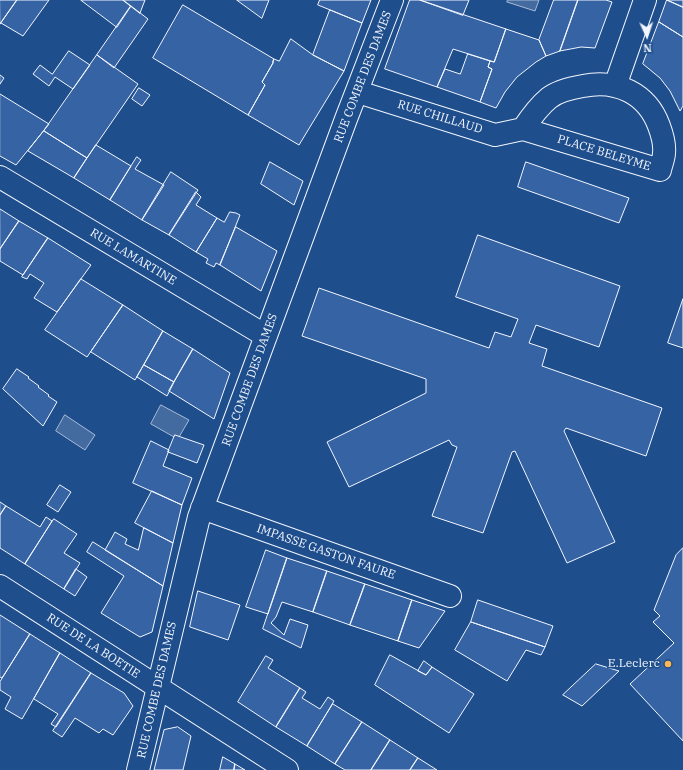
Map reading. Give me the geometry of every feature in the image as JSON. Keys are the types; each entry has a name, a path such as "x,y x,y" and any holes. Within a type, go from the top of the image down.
{"street":[{"name":"RUE COMBE DES DAMES","path":"138,770 202,508 392,0"},
{"path":"615,86 645,0"},
{"name":"PLACE BELEYME","path":"596,83 615,86 633,92 646,103 656,117 662,134 664,152 660,170 523,129 534,112 550,98 570,88 596,83"},
{"name":"RUE CHILLAUD","path":"358,92 495,135 523,129"},
{"name":"RUE LAMARTINE","path":"0,177 266,336"},
{"name":"IMPASSE GASTON FAURE","path":"202,508 450,596"},
{"name":"RUE DE LA BOETIE","path":"0,586 287,770"}],"water":[{"path":"508,0 539,0 535,11 507,2"},
{"path":"161,405 189,420 179,437 174,437 151,424"},
{"path":"65,415 95,435 85,450 56,431"}],"building":[{"path":"0,0 17,0 0,24"},
{"path":"17,0 49,0 23,36 1,23"},
{"path":"81,0 123,0 131,6 117,27"},
{"path":"123,0 145,0 140,13"},
{"path":"237,0 269,0 262,18"},
{"path":"320,0 371,0 362,23 318,5"},
{"path":"410,0 420,0 506,29 494,62 453,49 437,87 385,69"},
{"path":"420,0 469,0 463,15"},
{"path":"554,0 578,0 560,51 546,56 539,40"},
{"path":"578,0 606,0 612,2 595,48 581,47 560,51"},
{"path":"667,0 683,7 683,37 659,22"},
{"path":"667,0 683,0 683,7"},
{"path":"183,5 274,59 262,82 265,85 248,115 153,58"},
{"path":"131,6 148,19 114,68 97,55"},
{"path":"330,10 362,23 344,71 313,55"},
{"path":"659,22 683,37 683,106 680,111 670,91 660,78 643,64"},
{"path":"506,29 539,40 546,56 517,77 505,92 496,108 480,102 492,69 488,67 490,61 494,62"},
{"path":"291,39 313,55 344,71 299,145 248,115 265,85 262,82 274,59 279,61"},
{"path":"69,51 90,65 73,89 55,77 49,86 33,74 40,65 52,74"},
{"path":"468,54 490,61 488,67 492,69 480,102 437,87 445,69 460,74"},
{"path":"97,55 138,84 87,158 44,131"},
{"path":"0,75 4,78 0,84"},
{"path":"139,88 150,95 142,106 132,99"},
{"path":"0,94 49,124 16,165 0,156"},
{"path":"44,131 87,158 74,178 28,151"},
{"path":"96,145 131,166 110,200 74,178"},
{"path":"137,157 141,160 135,169 164,185 142,220 110,200"},
{"path":"270,162 303,181 294,205 261,184"},
{"path":"526,162 629,198 619,223 518,187"},
{"path":"171,172 198,190 169,235 142,220"},
{"path":"196,192 201,197 196,205 217,218 196,252 169,235"},
{"path":"0,209 19,221 0,249"},
{"path":"230,212 240,215 220,265 216,263 214,267 206,263 208,259 196,252 217,218 224,222"},
{"path":"19,221 48,238 23,275 0,261 0,249"},
{"path":"236,227 277,251 261,291 220,265"},
{"path":"478,235 620,286 599,347 536,325 529,343 547,349 542,366 662,408 646,456 566,428 564,431 615,542 567,563 515,451 512,452 483,533 432,516 457,447 452,445 449,440 349,487 327,442 426,393 426,379 302,336 319,288 489,348 495,332 511,337 518,319 456,297"},
{"path":"48,238 91,265 57,312 34,298 44,283 30,274 27,279 22,277"},
{"path":"81,279 123,305 87,357 45,330"},
{"path":"683,299 683,348 668,343"},
{"path":"123,305 163,331 135,380 91,352"},
{"path":"163,331 193,349 174,382 144,365"},
{"path":"193,349 230,373 214,419 169,391"},
{"path":"144,365 174,382 167,396 137,377"},
{"path":"17,369 29,377 28,378 49,395 48,396 57,402 43,426 3,389"},
{"path":"175,435 204,445 197,463 168,452"},
{"path":"151,441 169,450 163,466 192,478 182,505 133,483"},
{"path":"60,485 71,492 58,512 47,505"},
{"path":"152,491 182,505 173,543 135,523"},
{"path":"0,502 6,506 0,515"},
{"path":"6,506 40,527 46,517 52,521 25,564 0,548 0,515"},
{"path":"54,519 77,534 64,553 80,563 64,589 25,564"},
{"path":"144,528 173,543 163,586 105,550 115,532 127,539 125,544 138,550"},
{"path":"93,542 163,586 152,632 140,637 101,613 124,576 87,552"},
{"name":"E.Leclerc","path":"683,548 683,741 630,684 674,643 653,622 660,616 654,610 676,555"},
{"path":"266,550 287,558 268,614 246,607"},
{"path":"287,558 327,571 313,612 282,602 276,617 271,623 284,635 290,619 308,625 301,648 263,629"},
{"path":"76,569 87,577 75,596 64,589"},
{"path":"327,571 365,584 350,625 313,612"},
{"path":"365,584 412,600 398,641 350,625"},
{"path":"198,591 240,605 228,640 190,627"},
{"path":"412,600 445,611 419,648 398,641"},
{"path":"478,600 553,626 545,647 471,622"},
{"path":"0,615 30,634 2,678 0,677"},
{"path":"471,622 545,647 541,655 526,650 507,681 455,650"},
{"path":"30,634 60,653 22,719 5,709 11,697 0,690 0,682"},
{"path":"60,653 91,673 56,727 51,724 58,714 34,699"},
{"path":"390,655 426,675 432,667 474,694 449,733 375,685"},
{"path":"266,656 273,660 268,668 300,688 276,727 238,702"},
{"path":"424,661 432,667 426,675 418,671"},
{"path":"596,664 619,671 582,706 563,695"},
{"path":"91,673 124,693 133,706 113,735 103,729 99,733 75,718 62,737 53,731"},
{"path":"300,688 306,692 302,698 320,709 328,697 334,701 307,746 276,727"},
{"path":"333,704 362,722 335,764 307,746"},
{"path":"362,722 390,740 371,770 345,770 335,764"},
{"path":"178,727 191,736 183,770 154,770 164,730"},
{"path":"390,740 418,758 410,770 371,770"},
{"path":"223,757 235,764 234,770 220,770"},
{"path":"418,758 437,770 410,770"},
{"path":"235,764 245,770 234,770"}],"place":[{"name":"E.Leclerc","path":"668,664"}]}
